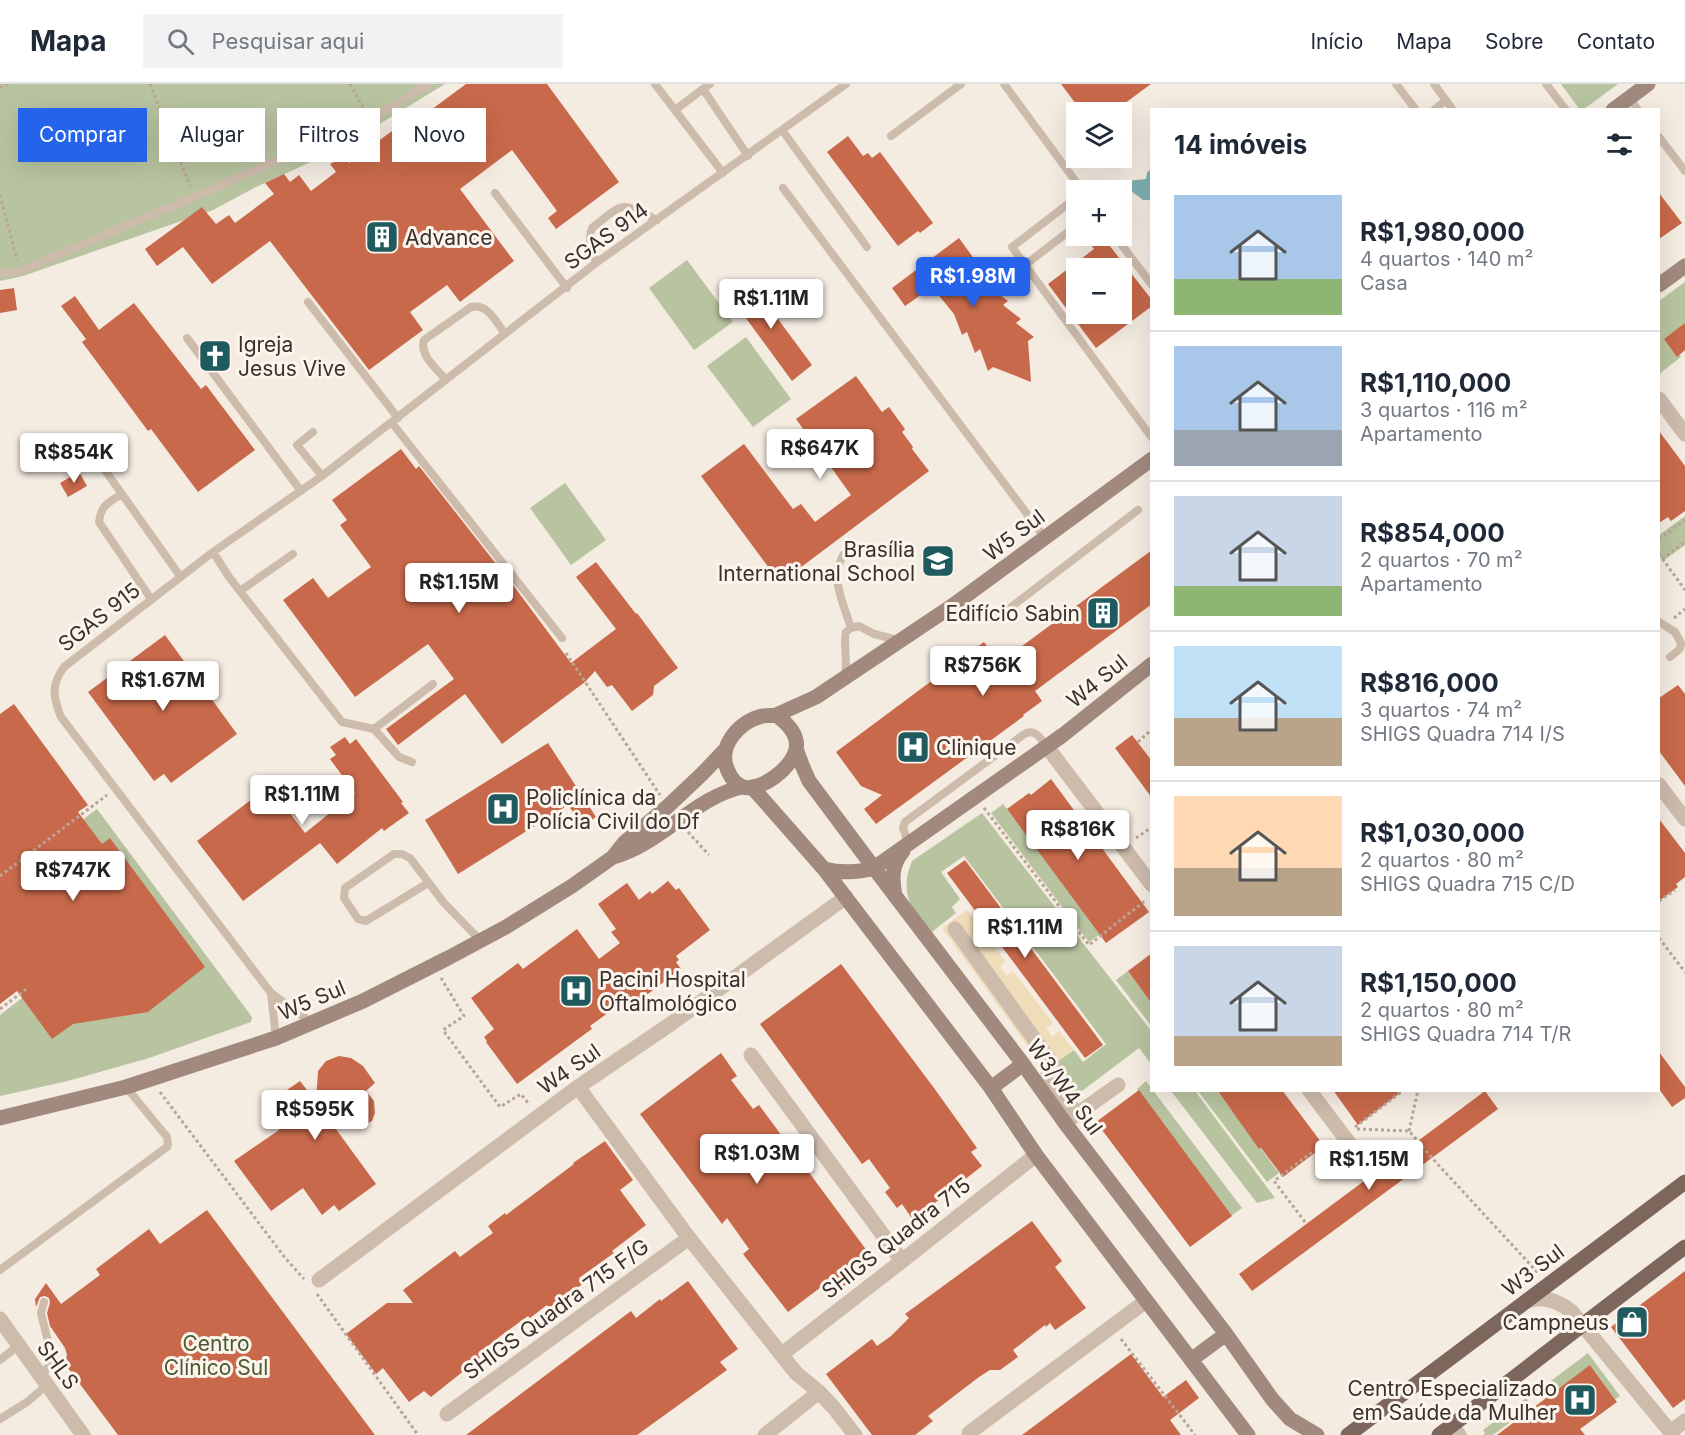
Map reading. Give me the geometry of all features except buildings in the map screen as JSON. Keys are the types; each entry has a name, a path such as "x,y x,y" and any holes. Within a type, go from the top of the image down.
{"main road":[{"path":"1618,108 1634,103 1648,84"},
{"path":"1660,284 1685,266"},
{"name":"W5 Sul","path":"776,715 816,697 975,590 1150,460"},
{"name":"W4 Sul","path":"824,869 839,872 862,872 874,868 1047,747 1150,666"},
{"path":"748,787 765,783 784,769 796,749 793,732 776,715 762,716 736,732 724,751 728,772 734,781 748,787 824,869 846,897 991,1088 1036,1155 1248,1435"},
{"name":"W3/W4 Sul","path":"796,749 809,781 1023,1064 1071,1119 1272,1399 1290,1419 1317,1435"},
{"name":"W5 Sul","path":"613,857 625,842 667,807 724,751"},
{"name":"W5 Sul","path":"0,1119 151,1080 276,1038 363,1001 481,941 572,886 613,857 638,848 722,793 731,789 748,787"},
{"path":"895,896 892,881 893,869 897,858 909,845"},
{"path":"991,1088 1023,1064"},
{"name":"W3 Sul","path":"1347,1435 1685,1182"},
{"path":"1439,1435 1456,1430 1582,1324 1685,1247"},
{"path":"1191,1360 1226,1335"}],"street":[{"path":"1660,400 1685,434"},
{"path":"1047,747 1150,882"},
{"path":"1660,786 1685,819"},
{"name":"W4 Sul","path":"314,1281 578,1087 672,1023 846,897"},
{"path":"955,929 1053,1065 1048,1077 1071,1119 1118,1085"},
{"path":"751,1055 903,1262"},
{"path":"578,1087 689,1238 796,1373 819,1392 855,1435"},
{"path":"1311,1092 1358,1155"},
{"name":"SHIGS Quadra 715","path":"782,1354 903,1262 1036,1155"},
{"name":"SHIGS Quadra 715 F/G","path":"447,1414 689,1238"},
{"path":"1527,1300 1535,1298 1556,1302 1571,1311 1670,1434 1685,1421"},
{"path":"969,1433 1146,1300"},
{"name":"SHLS","path":"0,1319 83,1435"},
{"path":"765,1435 819,1392"}],"lane":[{"path":"380,114 428,84"},
{"path":"655,84 723,173"},
{"name":"SGAS 914","path":"395,420 567,288 596,263 846,84"},
{"path":"891,136 961,84"},
{"path":"1004,84 1075,180"},
{"path":"1396,84 1414,108"},
{"path":"1434,84 1452,108"},
{"path":"1546,84 1564,108"},
{"path":"675,110 707,87 748,156"},
{"path":"1436,108 1446,100"},
{"path":"782,130 867,247"},
{"path":"1660,138 1685,171"},
{"path":"0,274 20,271 277,161"},
{"path":"783,188 1045,538"},
{"path":"495,193 567,288"},
{"path":"1066,205 1012,247 1150,435"},
{"path":"596,263 589,237 590,232 618,207 631,207 657,220"},
{"path":"1024,265 1066,233"},
{"path":"1123,246 1150,282"},
{"path":"308,303 562,638"},
{"path":"446,380 424,353 422,346 424,340 477,305 484,307 505,334"},
{"path":"187,338 301,491"},
{"name":"SGAS 915","path":"312,1023 271,993 61,717 54,692 56,678 64,667 180,576 322,476 395,420"},
{"path":"313,432 297,445 322,476"},
{"path":"90,448 180,576"},
{"path":"122,494 105,505 100,512 99,522 151,599"},
{"path":"998,617 1138,510"},
{"path":"213,552 240,591 342,722 375,729 399,758 412,762"},
{"path":"240,591 293,554"},
{"path":"843,555 835,573 851,628"},
{"path":"1660,623 1675,632 1681,643 1680,649 1670,657"},
{"path":"844,678 847,665 844,639 846,632 851,628 859,626 874,634 900,641"},
{"path":"375,729 433,684"},
{"path":"909,845 903,828 905,822 1026,732 1036,733 1047,747"},
{"path":"428,883 366,921 358,919 344,898 345,888 394,854 402,854 410,858 444,903 481,941"},
{"path":"271,993 276,1038"},
{"path":"0,1270 167,1147 167,1137 126,1088"},
{"path":"0,1419 27,1402 44,1381 51,1354 41,1313 45,1302"},
{"path":"0,1360 19,1345"}],"path":[{"path":"0,87 11,84"},
{"path":"150,84 194,197"},
{"path":"350,84 363,108"},
{"path":"0,195 20,271"},
{"path":"1660,538 1685,520"},
{"path":"1662,559 1685,542"},
{"path":"1660,556 1685,590"},
{"path":"566,653 667,807"},
{"path":"1138,742 1150,731"},
{"path":"0,876 116,789"},
{"path":"981,804 1089,945 1150,897"},
{"path":"678,820 710,855"},
{"path":"1134,839 1150,828"},
{"path":"1660,900 1675,890"},
{"path":"1660,939 1685,972"},
{"path":"434,966 464,1016 443,1030 500,1107 520,1094 539,1116"},
{"path":"0,1009 29,987"},
{"path":"151,1080 286,1260 302,1278 314,1281 418,1435"},
{"path":"1401,1092 1352,1129 1409,1131 1548,1285"},
{"path":"1409,1131 1418,1092"},
{"path":"1305,1222 1274,1181 1332,1137"},
{"path":"1112,1326 1195,1435"}],"green space":[{"path":"0,84 445,84 406,108 392,108 392,116 380,124 380,108 277,108 277,162 311,162 213,210 23,276 0,281"},
{"path":"1561,84 1618,84 1585,108 1579,108"},
{"path":"687,260 733,322 694,350 649,288"},
{"path":"1685,282 1685,325 1667,339 1681,357 1660,373 1660,300"},
{"path":"746,337 791,399 753,427 707,366"},
{"path":"565,483 606,540 571,565 530,508"},
{"path":"1685,516 1685,545 1663,561 1660,556 1660,534"},
{"path":"1003,804 1102,933 1089,942 991,813"},
{"path":"97,809 252,1017 251,1022 149,1058 68,1081 0,1096 0,1015 31,991 0,881"},
{"path":"982,813 1150,1029 1150,1062 1139,1048 1070,1100 1045,1070 1074,1050 1083,1062 1106,1044 964,856 941,872 960,899 952,907 956,913 928,935 916,917 907,891 908,872 912,861"},
{"path":"1128,971 1150,1001 1150,1024 1116,980"},
{"path":"1146,1081 1150,1086 1150,1092 1154,1092 1242,1208 1231,1216 1137,1089"},
{"path":"1172,1092 1196,1092 1275,1198 1257,1203"},
{"path":"1199,1092 1218,1092 1279,1173 1267,1182"},
{"path":"1588,1353 1620,1396 1615,1399 1591,1366 1546,1399 1539,1390"},
{"path":"1526,1398 1532,1406 1493,1435 1483,1435 1485,1433 1483,1430"}],"sand":[{"path":"967,910 1005,961 1000,966 1007,976 1013,971 1053,1023 1046,1028 1052,1037 1059,1031 1074,1050 1045,1070 942,928"}],"water":[{"path":"1150,169 1150,200 1143,200 1132,192 1132,180 1146,179"}],"place":[{"name":"Advance","path":"382,237"},
{"name":"Igreja Jesus Vive","path":"215,356"},
{"name":"Brasília International School","path":"938,561"},
{"name":"Edifício Sabin","path":"1103,613"},
{"name":"Clinique","path":"913,747"},
{"name":"Policlínica da Polícia Civil do Df","path":"503,809"},
{"name":"Pacini Hospital Oftalmológico","path":"576,991"},
{"name":"Campneus","path":"1632,1322"},
{"name":"Centro Especializado em Saúde da Mulher","path":"1580,1400"}],"park label":[{"name":"Centro Clínico Sul","path":"216,1355"}]}
